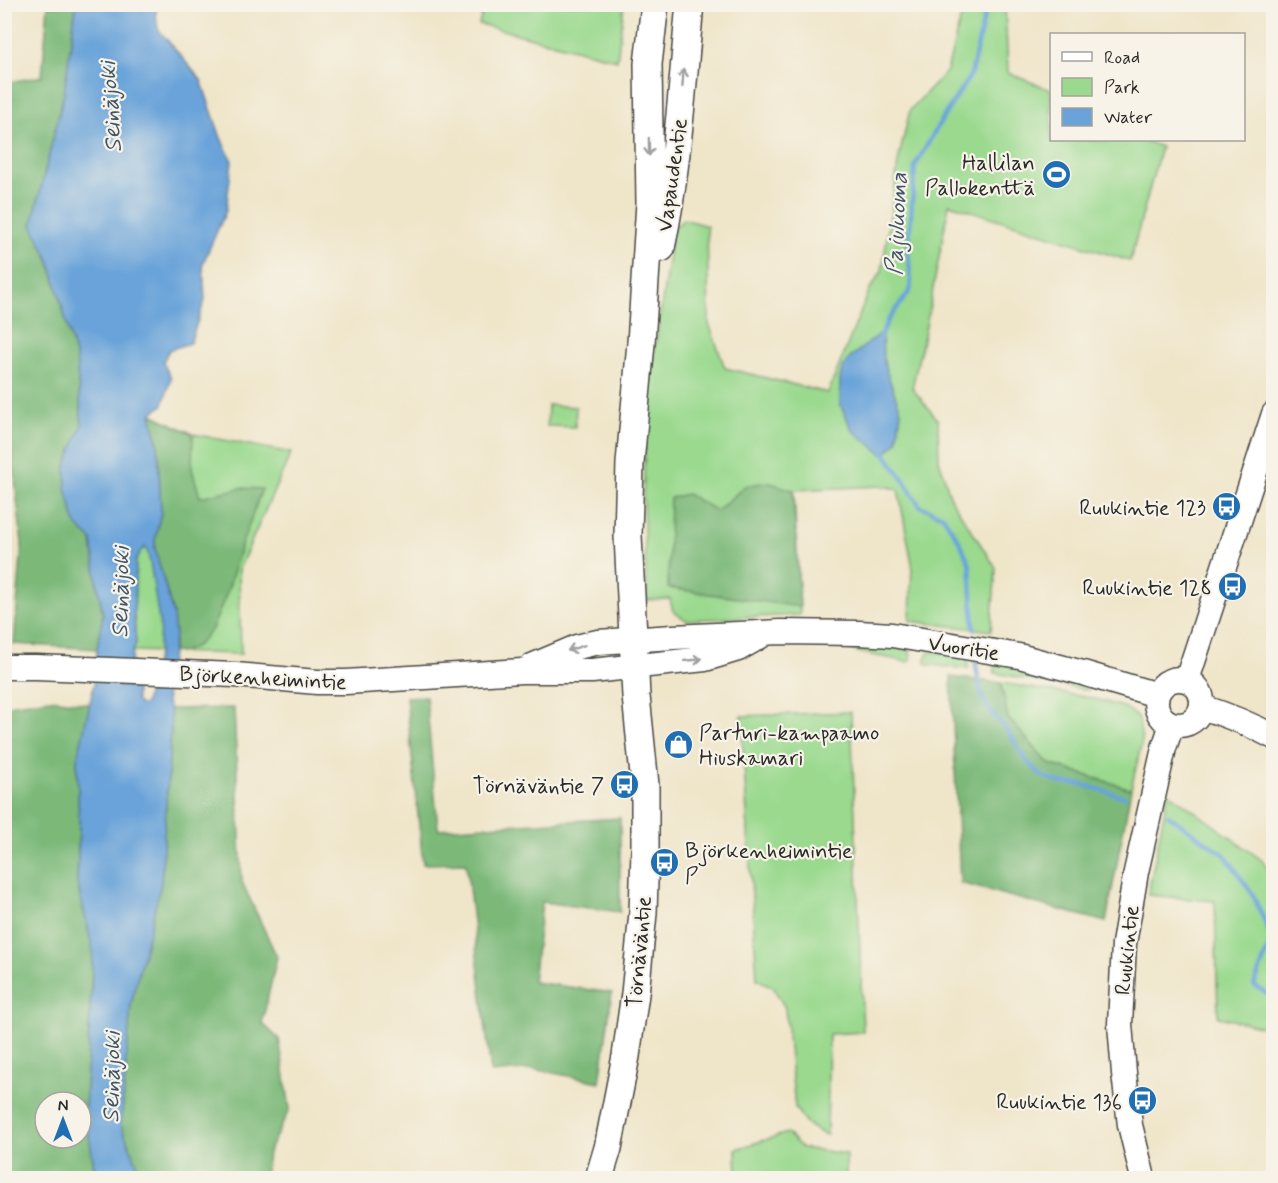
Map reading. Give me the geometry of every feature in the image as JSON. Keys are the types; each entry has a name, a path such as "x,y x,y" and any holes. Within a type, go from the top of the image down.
{"main road":[{"name":"Vapaudentie","path":"635,652 628,536 630,463 650,203 648,64 655,4"},
{"name":"Vapaudentie","path":"641,343 669,206 679,136 690,4"},
{"name":"Törnäväntie","path":"600,1179 626,1056 643,913 645,785 636,696 635,652"}],"street":[{"path":"1187,680 1274,414"},
{"name":"Vuoritie","path":"635,652 705,659 738,649 766,633 892,635 1019,656 1157,695"},
{"name":"Björkenheimintie","path":"4,667 246,675 317,682 522,671 596,670 635,652"},
{"path":"1172,680 1187,680 1193,683 1201,694 1202,707 1194,720 1187,724 1172,724 1165,720 1157,709 1157,695 1160,688 1172,680"},
{"path":"1202,707 1227,715 1274,737"},
{"name":"Ruukintie","path":"1143,1179 1130,1125 1120,1024 1124,944 1136,872 1164,748 1172,724"}],"green space":[{"path":"48,5 76,5 64,93 32,225 50,262 76,358 82,425 66,466 76,524 92,540 103,614 97,649 14,644 22,544 4,380 4,83 42,76"},
{"path":"484,5 624,5 617,60 479,24"},
{"path":"964,5 1005,5 1008,73 1050,90 1050,141 1146,141 1161,147 1130,261 949,204 912,388 938,420 939,460 951,499 996,568 991,631 910,621 912,563 898,489 883,486 794,490 800,615 686,620 673,611 670,599 647,600 643,504 646,408 673,229 684,219 707,226 709,324 725,368 828,393 869,291 882,271 899,157 910,110 947,71","holes":["882,333 882,357 886,370 851,357"]},
{"path":"548,405 576,407 575,427 547,426"},
{"path":"151,414 193,434 291,453 239,569 241,654 133,651 136,644 134,614 136,560 145,547"},
{"path":"151,414 193,434 192,469 200,497 241,488 262,489 228,590 212,629 198,645 181,653 173,652 172,612 155,549 161,512 158,445"},
{"path":"767,482 793,490 800,607 668,588 670,498 687,494 717,511 745,486"},
{"path":"833,641 868,643 910,650 911,660 908,662 862,653 836,645"},
{"path":"928,652 968,655 968,669 930,665 926,663"},
{"path":"994,660 1087,685 1088,690 995,673"},
{"path":"951,677 1001,683 1008,718 1049,764 1131,789 1106,922 960,883"},
{"path":"1001,683 1092,698 1126,708 1139,719 1142,742 1131,789 1049,764 1008,718"},
{"path":"426,696 438,829 620,818 620,912 542,902 533,982 612,993 600,1082 533,1069 491,1073 466,863 423,864 406,697"},
{"path":"50,699 90,704 77,761 79,825 77,882 93,950 86,1090 33,1090 33,1150 91,1150 96,1178 5,1178 4,708 8,705"},
{"path":"234,708 242,882 277,957 262,1023 279,1039 290,1109 268,1152 265,1178 143,1178 121,1126 131,1004 161,883 171,727 170,709"},
{"path":"851,712 863,1032 829,1034 827,1135 808,1124 795,1107 785,1008 773,987 757,979 741,716"},
{"path":"1168,792 1263,861 1273,878 1273,1029 1218,1017 1215,901 1148,895"},
{"path":"787,1133 802,1148 846,1154 846,1178 737,1178 736,1149"}],"water":[{"name":"Seinäjoki","path":"76,5 157,5 158,29 201,80 221,138 232,161 226,211 203,263 205,300 190,343 169,350 163,362 171,378 163,405 151,414 158,445 161,512 155,549 173,614 175,635 166,689 171,727 161,883 131,1004 121,1126 143,1178 96,1178 91,1150 93,1090 86,1090 93,950 77,882 79,825 77,761 94,684 103,614 92,540 76,525 66,489 66,466 82,425 76,358 50,262 32,225 64,93","holes":["145,547 151,568 160,628 158,653 145,704 140,705 136,701 136,688 130,671 136,644 134,614 136,560"]},
{"path":"882,332 886,370 901,411 897,442 884,455 852,430 840,404 842,368 851,357"}],"waterway":[{"name":"Pajuluoma","path":"880,337 888,320 910,291 908,252 915,166 971,74 987,4"},
{"name":"Pajuluoma","path":"882,449 920,506 943,516 960,542 970,565 974,629"},
{"name":"Pajuluoma","path":"975,660 981,694 989,710 1006,729 1027,761 1042,776 1061,783 1080,784 1125,797"},
{"name":"Pajuluoma","path":"1168,815 1225,855 1253,895 1272,938 1254,985 1274,999"}],"place":[{"name":"Hallilan Pallokenttä","path":"1056,175"},
{"name":"Ruukintie 123","path":"1227,507"},
{"name":"Ruukintie 128","path":"1233,587"},
{"name":"Parturi-kampaamo Hiuskamari","path":"678,745"},
{"name":"Törnäväntie 7","path":"625,785"},
{"name":"Björkenheimintie P","path":"664,863"},
{"name":"Ruukintie 136","path":"1143,1101"}]}
